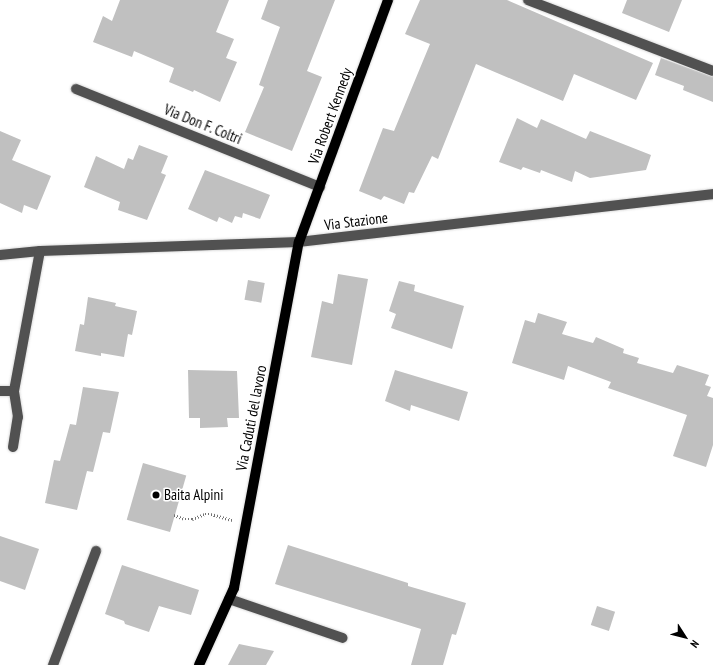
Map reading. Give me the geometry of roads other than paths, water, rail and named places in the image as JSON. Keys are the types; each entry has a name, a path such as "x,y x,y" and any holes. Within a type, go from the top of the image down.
{"main road":[{"name":"Via Robert Kennedy","path":"300,242 388,0"},
{"name":"Via Caduti del lavoro","path":"200,665 234,588 300,242"}],"street":[{"path":"528,0 713,71"},
{"name":"Via Don F. Coltri","path":"76,89 320,187"},
{"name":"Via Stazione","path":"0,255 40,251 300,242 713,194"},
{"path":"13,447 18,417 14,391 40,251"},
{"path":"0,391 14,391"},
{"path":"54,665 96,551"},
{"path":"229,599 343,638"}],"place":[{"name":"Baita Alpini","path":"156,495"}]}
